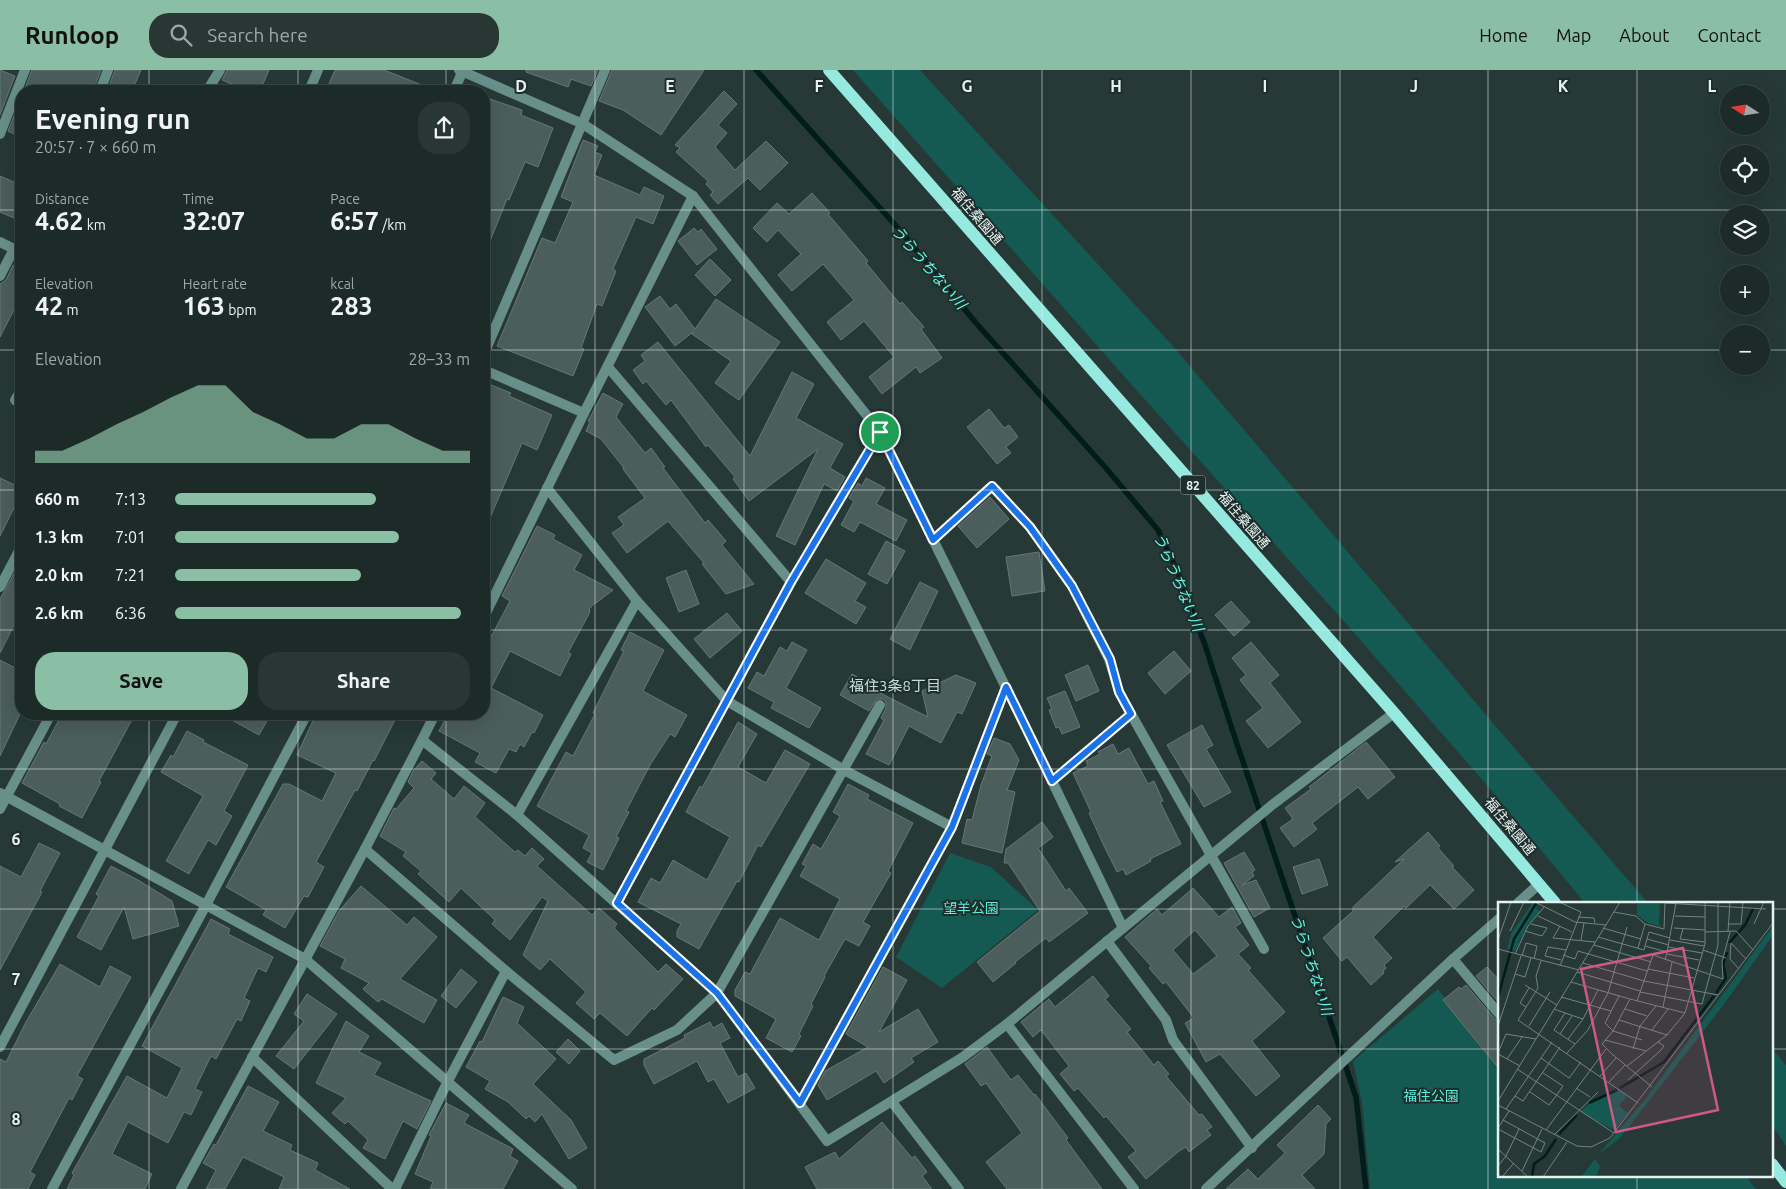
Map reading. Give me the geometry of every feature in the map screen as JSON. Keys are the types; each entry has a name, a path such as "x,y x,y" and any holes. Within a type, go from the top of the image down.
{"main road":[{"name":"福住桑園通","path":"829,70 1394,713 1554,902"},
{"path":"1774,1167 1786,1182"}],"street":[{"path":"19,85 25,70"},
{"path":"102,85 108,70"},
{"path":"211,85 220,70"},
{"path":"312,85 318,70"},
{"path":"456,85 461,70 583,124 693,196 880,432 1052,781 1122,928"},
{"path":"490,340 605,70"},
{"path":"0,134 15,96"},
{"path":"490,606 693,196"},
{"path":"0,242 15,250"},
{"path":"0,276 15,255"},
{"path":"608,367 791,582"},
{"path":"490,373 584,413"},
{"path":"617,903 791,582 880,432"},
{"path":"933,540 992,486 1030,527 1072,586 1110,659 1119,692 1264,949"},
{"path":"547,488 637,601 726,701 844,770 952,827"},
{"path":"0,587 15,558"},
{"path":"517,815 637,601"},
{"path":"800,1103 952,827 1006,687"},
{"path":"365,849 506,971 614,1060 678,1030 717,993 880,705"},
{"path":"422,740 517,815 717,993 827,1141 963,1057 1007,1024 1272,805 1394,713"},
{"path":"1052,781 1131,714"},
{"path":"0,809 3,795 47,720"},
{"path":"0,1047 174,720"},
{"path":"52,1189 304,720"},
{"path":"181,1189 365,849 432,720"},
{"path":"3,795 305,959 572,1189"},
{"path":"1519,902 1539,884"},
{"path":"1206,1189 1498,920"},
{"path":"1107,941 1166,1020 1173,1040 1252,1148"},
{"path":"1454,959 1498,1013"},
{"path":"252,1057 393,1189 506,971"},
{"path":"1007,1024 1134,1189"},
{"path":"892,1102 959,1189"}],"green space":[{"path":"853,70 920,70 1171,344 1647,902 1584,902 1485,783 1349,627"},
{"name":"望羊公園","path":"950,853 991,867 1038,910 942,988 896,957"},
{"name":"福住公園","path":"1438,989 1498,1069 1498,1176 1746,1176 1756,1189 1370,1189 1362,1103 1353,1061"},
{"path":"1774,1050 1786,1065 1786,1146 1774,1128"}],"building":[{"path":"0,70 15,76 0,115"},
{"path":"32,70 101,70 95,85 26,85"},
{"path":"115,70 141,70 135,85 109,85"},
{"path":"227,70 269,70 263,85 234,85 222,80"},
{"path":"335,70 384,70 422,85 328,85"},
{"path":"526,70 598,70 591,86 571,79 568,87 526,72"},
{"path":"612,70 704,70 661,135 623,110 599,101"},
{"path":"724,91 737,104 718,125 727,133 715,147 735,170 766,141 788,163 760,190 748,178 718,204 710,195 713,192 706,184 708,181 676,152 680,148 675,145"},
{"path":"490,99 522,110 521,115 553,128 538,167 525,162 509,200 507,199 490,241"},
{"path":"15,113 15,134 8,131"},
{"path":"583,140 598,146 595,152 602,155 594,175 640,195 644,187 664,196 653,224 636,217 613,269 616,271 602,306 597,304 581,348 584,349 573,376 497,346 542,238 555,243 573,202 561,197"},
{"path":"0,176 15,182 15,218 0,212"},
{"path":"812,193 830,213 828,214 868,261 866,263 900,304 902,302 924,327 921,329 942,358 920,373 916,367 882,394 869,377 894,357 864,321 841,340 827,322 854,300 823,264 792,291 778,275 801,254 778,230 767,242 753,228 777,203 789,214"},
{"path":"694,228 698,232 701,229 717,249 697,265 678,241"},
{"path":"710,259 731,280 715,296 695,275"},
{"path":"13,265 15,266 15,308 0,337 0,284 6,280"},
{"path":"660,296 670,309 676,304 695,329 716,299 780,342 739,400 715,383 731,361 692,334 693,332 675,346 645,307"},
{"path":"658,342 750,456 792,372 814,384 796,418 843,444 830,468 845,477 837,491 824,484 795,545 776,536 818,449 749,501 733,479 735,477 708,445 706,447 671,400 666,405 646,381 643,384 633,370 645,361 641,355"},
{"path":"490,384 511,393 509,396 552,415 537,450 522,443 490,518"},
{"path":"603,393 623,404 616,417 645,453 651,448 665,467 663,468 705,523 708,520 726,541 722,545 754,584 726,594 702,564 704,563 668,521 627,553 612,533 624,525 618,517 645,498 601,439 586,431 590,422 588,421"},
{"path":"989,409 1004,428 1009,425 1018,437 1006,447 1011,453 997,464 967,427"},
{"path":"0,478 15,485 15,506 0,536"},
{"path":"866,478 885,488 876,504 907,520 896,541 860,522 854,532 841,525 854,501 849,498 858,483 862,486"},
{"path":"990,497 1009,519 977,548 958,526"},
{"path":"537,526 555,535 553,539 582,555 574,570 613,590 589,609 590,612 568,653 571,654 560,676 510,651 491,688 543,715 524,747 520,744 516,752 509,749 496,773 475,762 480,753 439,731 445,720 490,720 490,639 510,601 502,596"},
{"path":"886,541 905,551 887,584 868,574"},
{"path":"1039,552 1045,591 1012,596 1006,557"},
{"path":"826,559 866,583 855,601 866,607 856,624 805,593"},
{"path":"686,570 699,604 679,612 666,578"},
{"path":"15,572 15,623 0,653 0,599"},
{"path":"920,582 938,591 910,650 890,639"},
{"path":"1231,601 1250,622 1234,636 1215,615"},
{"path":"727,613 742,631 710,658 694,639"},
{"path":"630,632 664,650 643,691 687,715 675,737 670,734 650,765 626,811 629,812 616,837 619,838 603,870 587,862 592,853 583,848 589,835 537,806 566,752 573,756 624,651 621,650"},
{"path":"792,642 807,650 786,688 821,708 809,728 771,708 774,702 748,688 757,672 764,676 780,647 787,651"},
{"path":"1251,642 1279,675 1270,683 1301,722 1268,748 1246,721 1263,708 1240,680 1246,675 1232,658"},
{"path":"1174,651 1191,671 1165,694 1148,673"},
{"path":"0,660 15,668 15,720 17,720 0,756"},
{"path":"1088,665 1099,691 1076,701 1065,675"},
{"path":"852,674 871,685 870,688 928,717 922,691 956,675 976,683 962,714 957,712 941,743 909,726 889,765 866,754 884,720 881,718 886,708 886,702 883,699 877,699 869,711 840,695"},
{"path":"1065,691 1080,727 1062,734 1059,727 1056,728 1049,710 1052,709 1047,698"},
{"path":"59,720 132,720 99,781 101,782 82,818 22,783 44,742 46,744"},
{"path":"232,720 268,720 259,735"},
{"path":"313,720 395,720 374,761 357,791 355,790 316,862 324,867 308,897 304,896 285,928 263,915 266,910 226,887 283,784 289,784 322,801 336,773 297,755"},
{"path":"738,722 757,734 738,767 766,783 785,750 810,764 761,847 758,845 739,882 737,881 699,949 677,937 677,931 681,924 638,902 651,878 660,883 673,860 707,880 730,837 686,812 700,786 702,788"},
{"path":"1202,725 1213,745 1206,749 1231,792 1204,807 1167,745"},
{"path":"187,731 204,740 203,742 248,765 224,811 232,816 216,845 208,840 189,874 166,861 203,796 161,772 171,755 173,757"},
{"path":"994,738 1010,744 1019,760 1007,790 1015,792 1002,853 962,843 967,819 972,820 981,785 992,756 987,754"},
{"path":"1366,742 1395,777 1368,799 1358,787 1312,823 1317,829 1294,847 1280,828 1293,819 1285,808 1311,789 1309,787"},
{"path":"1113,744 1118,754 1129,748 1148,784 1154,781 1163,801 1160,802 1181,844 1150,859 1151,861 1126,875 1123,869 1117,872 1089,813 1091,812 1073,773 1088,766 1086,761 1100,754 1098,752"},
{"path":"422,761 436,773 431,779 454,799 464,786 485,803 475,817 515,852 518,850 525,856 532,848 544,859 537,866 592,915 599,908 617,924 614,928 658,972 666,964 683,979 654,1010 652,1008 627,1036 600,1013 594,1019 576,1003 586,992 550,959 540,970 523,955 548,901 542,897 510,940 492,924 495,920 461,888 449,902 418,874 421,871 403,856 406,852 380,836 394,808 396,809 414,788 408,782 413,771"},
{"path":"848,784 869,795 867,799 913,823 888,871 891,873 863,922 870,926 859,946 845,939 824,976 811,1004 813,1006 799,1034 801,1036 792,1052 766,1038 776,1019 735,996 735,990 745,972 750,974 780,918 819,940 840,899 800,876 806,866 802,864 813,844 821,849 840,816 833,812"},
{"path":"1042,822 1053,837 1038,848 1066,891 1069,888 1088,913 1049,942 1046,938 993,982 977,962 1040,911 1008,863 1004,863 1006,849"},
{"path":"1428,832 1440,846 1438,848 1454,866 1452,867 1474,890 1454,909 1430,885 1406,908 1404,906 1373,937 1392,958 1384,965 1386,968 1383,971 1384,973 1371,985 1347,957 1342,961 1323,938 1353,911 1353,907 1404,859 1395,862"},
{"path":"39,843 60,853 40,891 42,892 0,970 0,866 21,877"},
{"path":"1244,852 1255,870 1252,872 1254,876 1242,885 1256,880 1270,908 1254,917 1224,863"},
{"path":"1319,859 1328,885 1302,894 1293,867"},
{"path":"111,866 172,901 179,926 133,939 124,907 101,950 77,937 99,896 96,894"},
{"path":"361,886 407,925 414,917 437,937 400,979 437,1000 424,1023 382,999 378,1002 363,989 369,983 341,968 345,959 320,946 339,911"},
{"path":"1193,888 1219,917 1232,907 1241,923 1235,927 1249,945 1238,954 1251,968 1248,970 1285,1012 1252,1041 1280,1076 1256,1096 1220,1054 1206,1062 1185,1023 1194,1018 1166,982 1163,984 1149,968 1151,966 1125,937 1157,909 1162,915","holes":["1195,930 1217,956 1193,974 1173,950"]},
{"path":"211,919 230,929 228,934 273,957 266,972 258,968 244,998 250,1001 241,1021 237,1019 216,1059 211,1056 195,1089 202,1092 191,1115 184,1112 168,1143 128,1122 112,1154 152,1174 145,1189 67,1189 74,1175 72,1173 127,1076 167,1098 182,1068 142,1046"},
{"path":"60,964 100,987 110,966 131,977 77,1076 83,1079 72,1100 69,1098 30,1172 35,1175 28,1189 0,1189 0,1059 6,1062 26,1022"},
{"path":"883,967 907,980 879,1032 918,1009 938,1042 911,1058 914,1062 884,1083 876,1071 827,1100 818,1085 825,1071 868,1047 846,1034"},
{"path":"1487,967 1498,979 1498,1002 1476,976"},
{"path":"461,969 477,982 456,1008 441,996"},
{"path":"1093,976 1109,996 1105,999 1131,1029 1127,1032 1154,1065 1158,1061 1169,1074 1166,1076 1199,1115 1202,1114 1212,1127 1207,1130 1211,1135 1189,1152 1186,1147 1179,1151 1146,1179 1128,1157 1136,1151 1106,1116 1104,1118 1078,1088 1074,1091 1060,1074 1069,1066 1041,1030 1033,1037 1021,1022 1049,999 1055,1007"},
{"path":"1466,985 1498,1021 1498,1068 1443,1000 1459,987 1461,989"},
{"path":"307,994 337,1014 294,1069 276,1056 304,1021 294,1014"},
{"path":"503,997 524,1007 517,1023 556,1059 533,1084 571,1120 587,1148 569,1159 542,1114 535,1122 529,1116 526,1119 508,1102 485,1089 490,1081 466,1067 480,1041 482,1042"},
{"path":"346,1021 369,1036 359,1052 381,1063 374,1075 431,1101 417,1129 403,1121 385,1159 363,1148 368,1140 348,1121 345,1124 332,1113 346,1098 316,1083"},
{"path":"710,1022 713,1028 722,1023 730,1038 720,1043 738,1077 746,1073 755,1088 728,1103 714,1079 708,1082 697,1061 654,1084 644,1065 644,1059 685,1038 684,1035"},
{"path":"568,1039 580,1051 569,1064 556,1052"},
{"path":"987,1047 1011,1080 1018,1075 1035,1094 1068,1138 1066,1140 1102,1189 1007,1189 986,1162 1022,1133 986,1083 981,1086 965,1064"},
{"path":"248,1086 279,1102 263,1131 292,1145 290,1150 318,1163 315,1170 350,1189 279,1189 284,1177 243,1157 225,1189 206,1189 216,1170 203,1163 214,1144 216,1145"},
{"path":"446,1103 469,1115 464,1123 513,1149 510,1156 518,1161 503,1189 430,1189 433,1182 415,1174 431,1136 429,1135"},
{"path":"1318,1105 1331,1119 1326,1124 1324,1154 1302,1175 1315,1189 1226,1189 1248,1169 1258,1179 1285,1153 1277,1145"},
{"path":"882,1122 912,1158 915,1156 927,1172 922,1176 932,1189 817,1189 805,1167 835,1152 839,1159"}],"waterway":[{"name":"うらうちない川","path":"756,70 898,228 976,323 1105,467 1158,530 1178,573 1205,645 1356,1097 1366,1189"}],"district":[{"name":"福住3条8丁目","path":"895,685"}],"route":[{"path":"880,432 933,540 992,486 1030,527 1072,586 1110,659 1119,692 1131,714 1052,781 1006,687 952,827 800,1103 717,993 617,903 791,582 880,432"}]}
